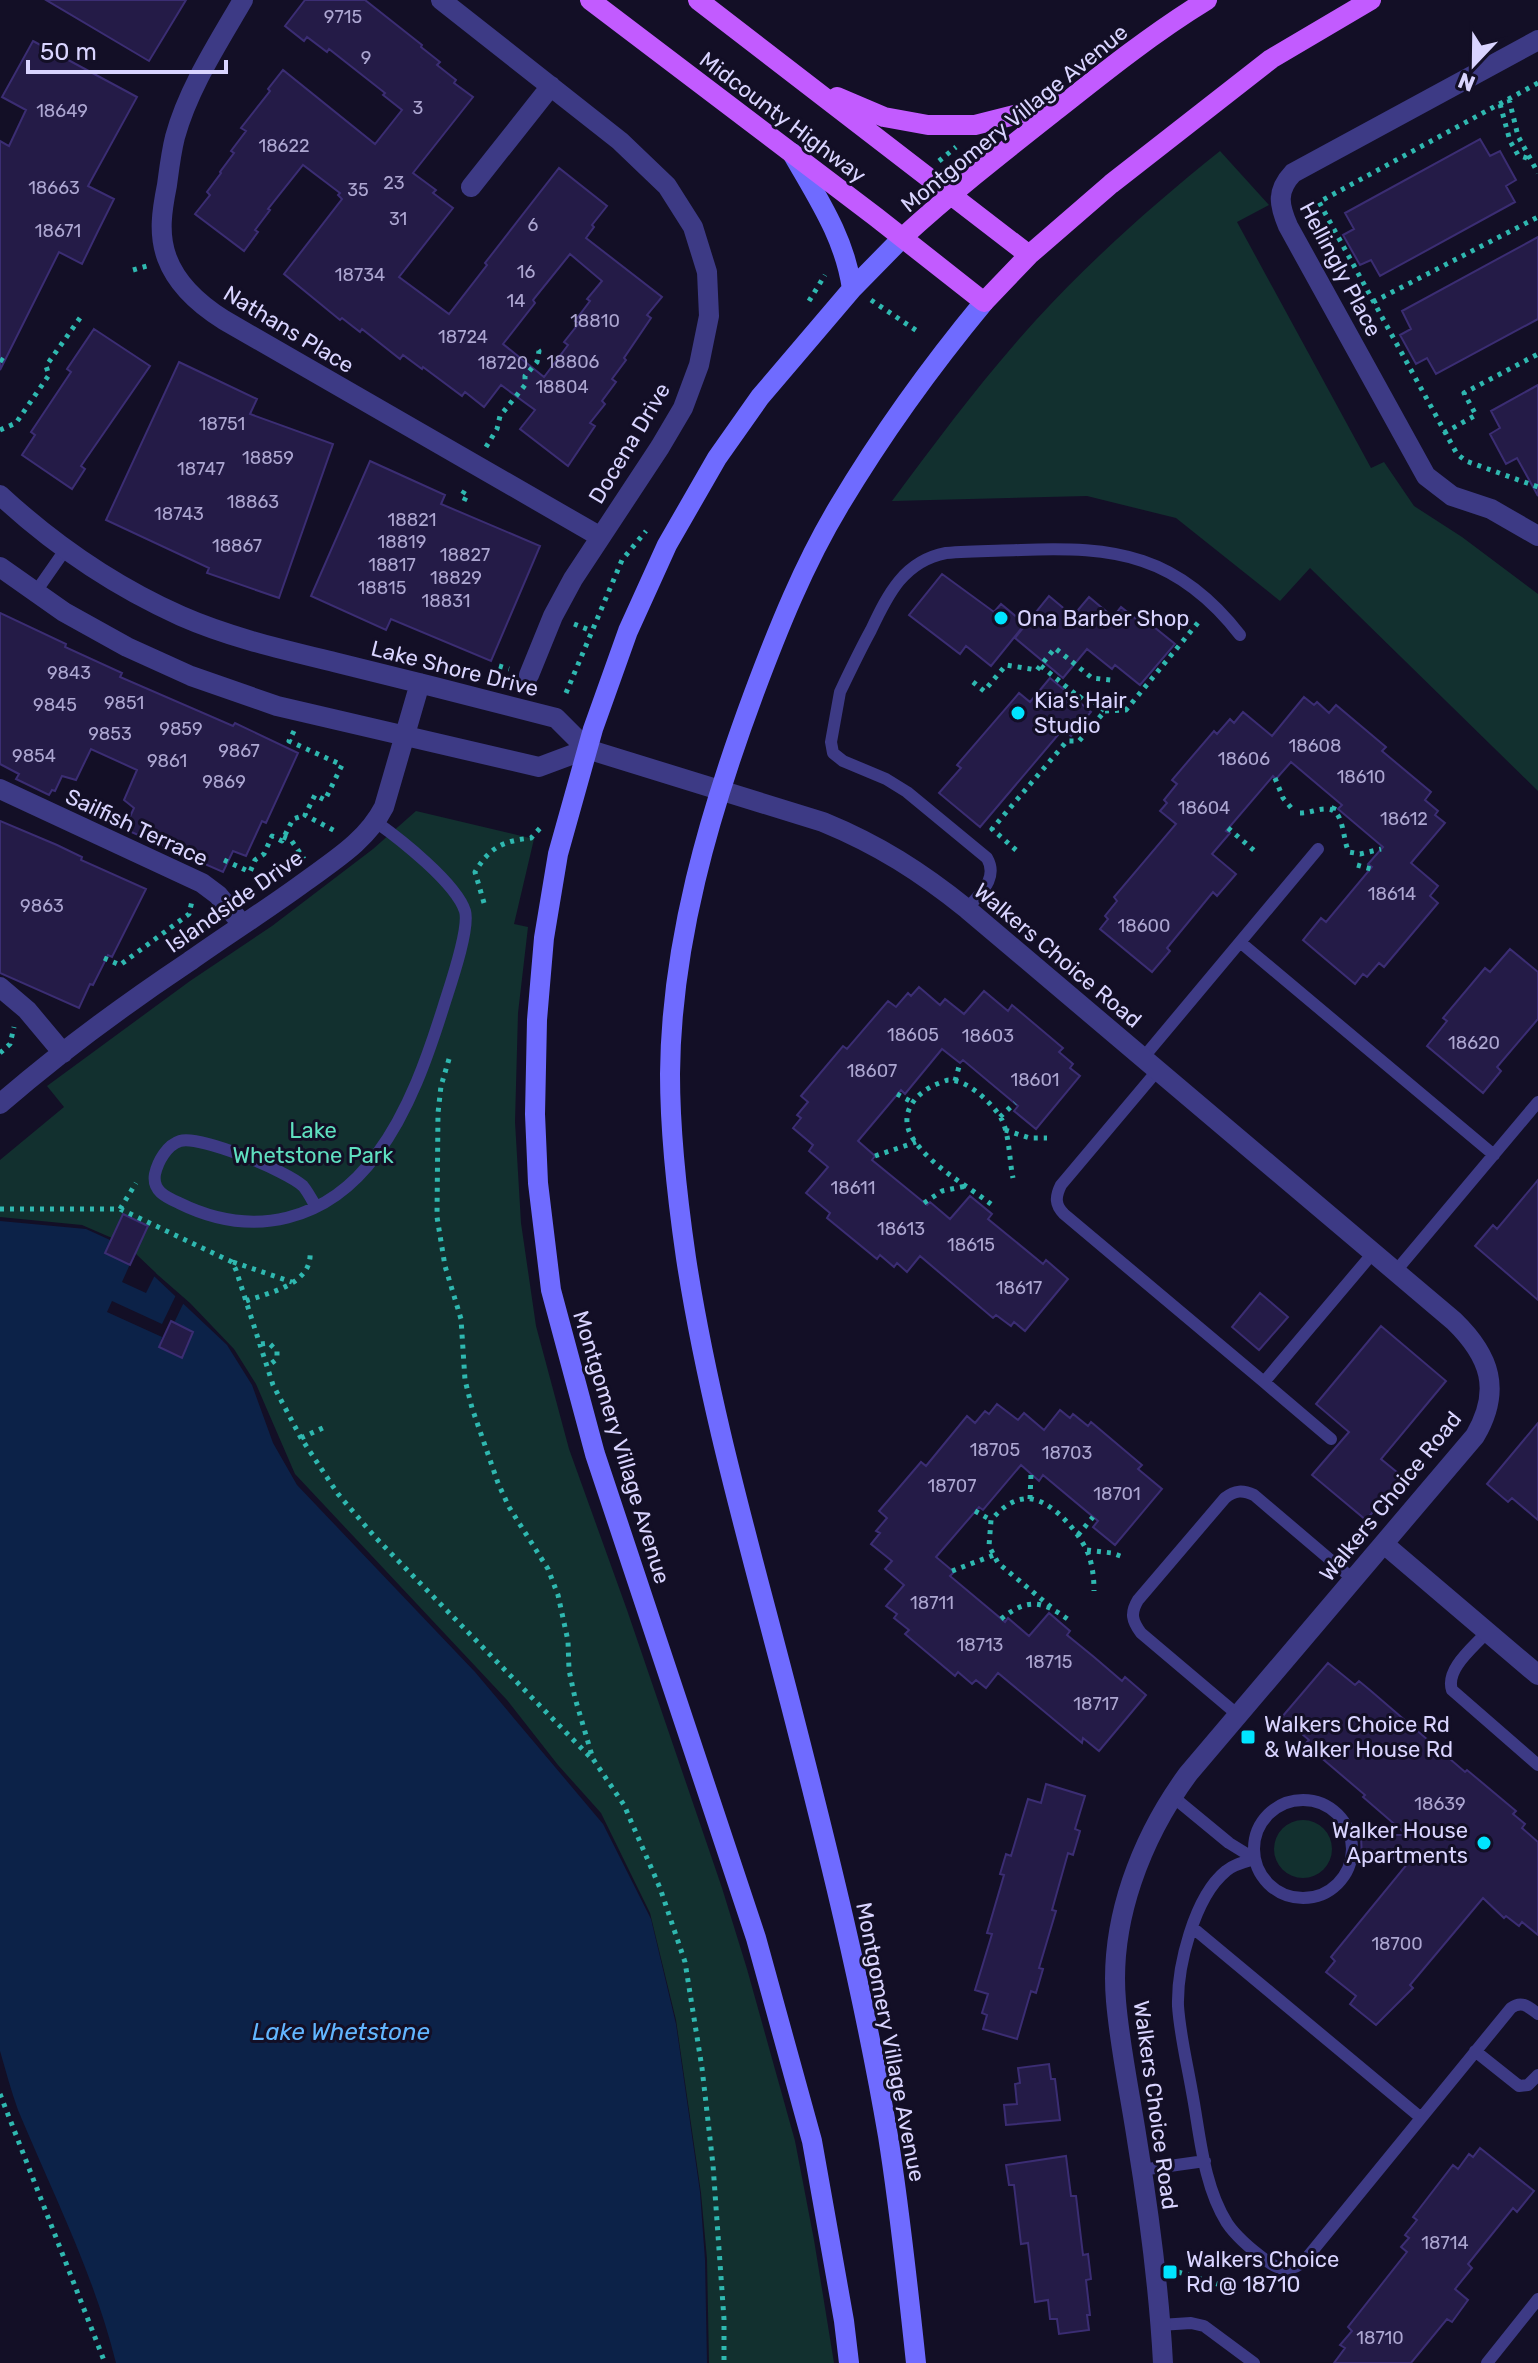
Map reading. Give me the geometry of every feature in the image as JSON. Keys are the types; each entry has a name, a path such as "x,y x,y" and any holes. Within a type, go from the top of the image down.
{"main road":[{"name":"Midcounty Highway","path":"590,0 984,302"},
{"name":"Midcounty Highway","path":"698,0 1029,255"},
{"name":"Montgomery Village Avenue","path":"849,2363 812,2141 756,1938 595,1454 551,1290 538,1183 535,1114 537,1020 544,938 558,854 587,749 628,631 667,545 710,470 760,397 852,289 951,194 1118,61 1207,0"},
{"name":"Montgomery Village Avenue","path":"916,2363 888,2140 869,2035 812,1785 711,1398 695,1315 671,1136 670,1068 684,941 720,790 766,660 800,580 837,509 943,352 984,302 1029,255 1111,184 1271,59 1371,0"},
{"path":"813,88 884,117 928,125 975,125 1066,102"},
{"path":"792,153 836,231 849,267 852,289"}],"street":[{"name":"Nathans Place","path":"243,0 185,108 175,138 161,238 167,259 177,277 192,295 224,320 599,536"},
{"name":"Docena Drive","path":"441,0 620,141 667,186 693,227 707,272 709,316 699,365 683,408 599,536 553,616 529,675"},
{"name":"Hellingly Place","path":"1538,40 1293,173 1281,189 1279,200 1288,226 1426,476 1452,496 1491,509 1538,536"},
{"path":"471,187 551,86"},
{"name":"Lake Shore Drive","path":"0,495 65,550 133,592 183,617 228,634 556,718 587,749"},
{"path":"0,567 93,629 155,660 233,692 303,712 539,767 587,749"},
{"name":"Islandside Drive","path":"0,1104 152,986 358,843 376,822 391,787 420,683"},
{"name":"Walkers Choice Road","path":"587,749 823,822 858,836 911,866 967,909 1472,1339 1489,1372 1486,1412 1475,1436 1172,1796 1144,1850 1129,1888 1116,1956 1116,2002 1141,2170 1163,2363"},
{"name":"Sailfish Terrace","path":"0,789 196,880 218,895 242,924"},
{"path":"0,987 27,1010 63,1053"},
{"path":"1384,1544 1538,1675"}],"lane":[{"path":"967,909 991,878 987,858 907,792 886,779 843,761 831,748 840,692 895,584 919,563 946,553 1066,548 1097,550 1126,555 1154,565 1179,579 1213,605 1240,635"},
{"path":"35,593 65,550"},
{"path":"316,1207 303,1187 287,1176 199,1142 181,1141 171,1146 158,1164 155,1175 157,1188 195,1210 233,1221 279,1220 316,1207 343,1188 370,1163 387,1139 404,1108 437,1027 466,923 464,910 455,894 406,843 376,822"},
{"path":"1318,849 1240,942 1061,1185 1056,1201 1058,1208 1331,1439"},
{"path":"1240,942 1494,1155"},
{"path":"1395,1272 1538,1102"},
{"path":"1264,1382 1373,1253"},
{"path":"1238,1715 1141,1633 1132,1617 1138,1600 1205,1520 1231,1493 1247,1491 1354,1580"},
{"path":"1487,1632 1455,1669 1450,1683 1452,1690 1538,1765"},
{"path":"1172,1796 1229,1843 1255,1859 1259,1870 1273,1888 1294,1897 1317,1896 1327,1892 1344,1876 1352,1855 1351,1842 1341,1818 1331,1810 1320,1803 1294,1801 1282,1805 1262,1822 1254,1846 1255,1859"},
{"path":"1255,1859 1235,1865 1223,1873 1210,1891 1193,1928 1181,1968 1178,2006 1205,2161 1216,2200 1231,2229 1270,2264 1293,2268 1305,2260 1515,2005 1525,2004 1538,2014"},
{"path":"1193,1928 1420,2117"},
{"path":"1475,2051 1519,2086 1528,2085 1538,2075"},
{"path":"1141,2170 1205,2161"},
{"path":"1487,2363 1538,2299"},
{"path":"1160,2325 1191,2323 1204,2326 1254,2363"}],"path":[{"path":"1538,83 1319,202 1457,454 1466,461 1538,487"},
{"path":"1509,99 1518,136 1538,173"},
{"path":"1500,104 1514,148 1518,155 1531,160"},
{"path":"1373,302 1538,217"},
{"path":"870,300 920,333"},
{"path":"0,430 16,423 49,375 46,366 80,318"},
{"path":"495,432 500,416 525,385 525,376 539,356 535,346"},
{"path":"1444,433 1476,415 1464,393 1538,354"},
{"path":"1041,666 1080,698 1084,693 1105,711 1126,710 1213,605"},
{"path":"973,682 984,691 1006,665 1037,670 1055,648 1092,678 1111,680"},
{"path":"1016,850 992,829 1067,741 1079,741 1105,711"},
{"path":"224,860 250,872 255,860 264,854 272,836 282,841 293,819 305,815 315,795 325,800 342,765 289,741 303,712"},
{"path":"1275,778 1283,798 1296,811 1327,808 1338,814 1349,852 1360,854 1381,849"},
{"path":"1333,810 1337,801"},
{"path":"485,907 476,869 487,854 508,840 531,838 542,826 547,813"},
{"path":"305,815 358,843"},
{"path":"1228,828 1257,853"},
{"path":"1357,865 1371,869"},
{"path":"104,958 120,965 189,914 196,880"},
{"path":"453,1047 441,1086 438,1113 437,1217 445,1266 461,1319 465,1380 498,1483 509,1507 548,1569 558,1595 568,1641 569,1670 593,1759"},
{"path":"955,1081 960,1063"},
{"path":"991,1204 924,1151 910,1134 908,1121 916,1096 948,1080 962,1083 976,1092 1000,1117 1013,1178"},
{"path":"897,1094 912,1102"},
{"path":"1000,1117 1015,1103"},
{"path":"1005,1130 1030,1138 1047,1138"},
{"path":"875,1156 916,1142"},
{"path":"924,1203 942,1191 967,1186"},
{"path":"0,1209 120,1209 232,1262 293,1282"},
{"path":"246,1301 293,1282 307,1270 311,1261 310,1251"},
{"path":"232,1262 273,1385 301,1438 338,1494 375,1537 593,1759 624,1805 660,1888 685,1962 713,2165 724,2319 724,2363"},
{"path":"261,1344 269,1343 277,1351 277,1359 268,1366"},
{"path":"301,1438 327,1426"},
{"path":"1030,1499 1031,1474"},
{"path":"1069,1620 998,1563 989,1546 991,1520 1012,1503 1025,1498 1051,1507 1078,1535 1087,1550 1094,1591"},
{"path":"975,1511 991,1520"},
{"path":"1078,1535 1093,1517"},
{"path":"1087,1550 1123,1557"},
{"path":"952,1571 994,1555"},
{"path":"1001,1619 1015,1609 1028,1605 1040,1603 1051,1607"},
{"path":"0,2094 105,2363"},
{"path":"1178,2272 1221,2285"}],"green space":[{"path":"1220,151 1269,205 1237,222 1371,468 1384,462 1414,506 1462,537 1538,594 1538,791 1310,568 1280,601 1176,518 1087,496 892,501 980,386 1036,320 1125,232"},
{"name":"Lake Whetstone Park","path":"416,811 534,839 514,924 528,927 518,1013 515,1122 521,1223 536,1326 569,1449 627,1610 747,1969 795,2141 834,2363 709,2363 707,2259 701,2193 676,2020 650,1913 601,1813 507,1700 295,1474 256,1384 234,1349 190,1303 119,1241 82,1225 0,1217 0,1160 64,1107 47,1086 190,981 272,926 373,849"},
{"path":"1303,1820 1324,1828 1332,1849 1324,1870 1303,1878 1282,1870 1274,1849 1282,1828"}],"water":[{"name":"Lake Whetstone","path":"0,1221 86,1229 121,1245 227,1345 252,1385 273,1443 297,1485 475,1672 603,1824 651,1919 676,2024 700,2192 707,2363 116,2363 85,2266 18,2110 0,2051"}],"pier":[{"path":"135,1253 156,1273 146,1293 122,1282"},
{"path":"177,1293 185,1300 174,1323 193,1332 182,1358 159,1347 162,1337 107,1312 112,1301 162,1324"}],"building":[{"path":"46,0 186,0 149,61"},
{"path":"305,0 365,0 422,45 440,62 437,65 456,80 454,83 473,97 413,173 453,208 399,277 449,314 559,168 607,206 586,238 662,297 647,315 651,318 612,379 616,382 602,401 605,404 590,423 595,426 568,466 520,429 535,410 501,385 484,407 465,392 462,396 403,355 400,359 362,329 360,332 342,318 340,320 284,274 342,199 338,195 340,193 303,165 268,209 255,230 258,232 244,251 195,214 210,195 207,192 246,131 241,128 283,70 375,144 402,110 329,49 327,52 307,37 304,41 285,26","holes":["570,254 602,281 575,321 579,323 564,342 568,345 544,377 503,344"]},
{"path":"33,41 137,97 88,186 114,199 82,264 59,252 0,370 0,141 9,146 26,110 2,97"},
{"path":"1480,139 1490,156 1500,151 1516,180 1506,186 1515,202 1380,276 1371,260 1360,265 1343,235 1354,229 1345,213"},
{"path":"1538,237 1538,319 1436,374 1427,358 1416,364 1400,335 1411,329 1402,311"},
{"path":"94,329 150,366 81,466 85,469 72,489 22,455 35,435 31,432 71,372 67,369"},
{"path":"179,362 257,399 250,414 333,444 279,598 207,573 209,568 106,520"},
{"path":"1538,385 1538,496 1517,458 1506,464 1490,434 1500,428 1491,411"},
{"path":"370,461 445,495 441,504 540,546 491,661 391,619 386,630 311,596"},
{"path":"942,574 994,612 1001,604 1025,624 991,666 966,646 960,654 909,615"},
{"path":"1049,596 1073,616 1089,597 1113,617 1121,607 1146,627 1149,623 1175,644 1140,685 1115,665 1112,669 1087,649 1063,678 1015,638"},
{"path":"0,613 122,673 120,677 233,726 235,723 298,753 266,823 262,821 246,856 233,851 223,872 129,831 132,825 127,823 134,808 124,800 137,770 91,749 76,780 62,776 55,791 52,790 49,795 16,779 19,774 0,764"},
{"path":"1050,678 1091,712 1071,736 1063,729 980,827 939,793 961,768 957,765 1019,693 1030,702"},
{"path":"1304,697 1314,705 1317,702 1329,713 1336,705 1386,747 1382,751 1431,792 1425,800 1438,811 1435,815 1445,823 1411,863 1438,886 1430,896 1438,903 1384,967 1379,963 1367,977 1363,974 1355,984 1303,940 1321,918 1326,922 1372,867 1368,864 1383,847 1338,809 1342,805 1291,762 1276,779 1273,776 1226,831 1230,833 1212,854 1236,874 1217,896 1213,892 1167,948 1170,951 1152,972 1100,929 1108,919 1105,916 1117,901 1114,897 1176,824 1160,811 1167,803 1164,800 1177,784 1172,780 1214,731 1217,734 1230,719 1234,723 1243,712 1272,736"},
{"path":"0,821 146,889 112,957 108,955 79,1008 0,973"},
{"path":"1510,949 1538,972 1538,1019 1497,1067 1501,1071 1483,1093 1427,1046 1447,1021 1443,1018 1485,968 1490,972"},
{"path":"919,987 940,1005 945,999 964,1014 984,991 1008,1011 1012,1005 1063,1048 1059,1052 1073,1064 1070,1068 1080,1076 1036,1129 1014,1111 1018,1106 963,1060 960,1063 942,1049 905,1094 901,1090 858,1141 875,1156 872,1160 927,1205 930,1202 950,1219 970,1196 992,1214 988,1219 1043,1264 1046,1260 1068,1279 1025,1331 1014,1322 1011,1326 996,1315 993,1318 920,1256 907,1272 897,1263 894,1267 880,1255 877,1259 827,1218 830,1213 806,1193 828,1167 809,1151 813,1145 793,1128 801,1118 797,1115 808,1102 801,1096 843,1046 847,1049 888,1001 896,1007 908,993 911,996"},
{"path":"1538,1180 1538,1300 1475,1246 1493,1225 1497,1229"},
{"path":"123,1214 148,1226 130,1265 105,1253"},
{"path":"1260,1293 1288,1317 1259,1350 1232,1327"},
{"path":"171,1321 193,1332 182,1358 159,1347"},
{"path":"1381,1326 1446,1381 1381,1459 1403,1477 1366,1520 1312,1475 1349,1432 1316,1404"},
{"path":"997,1404 1018,1420 1024,1413 1044,1430 1060,1410 1070,1418 1073,1414 1088,1426 1091,1422 1142,1465 1138,1469 1162,1489 1115,1545 1093,1527 1098,1521 1043,1475 1039,1481 1021,1465 983,1510 979,1507 936,1557 954,1572 950,1576 1005,1622 1008,1618 1029,1636 1049,1613 1070,1631 1067,1635 1122,1681 1125,1677 1146,1695 1099,1751 1083,1738 1082,1743 998,1673 986,1688 976,1680 972,1684 958,1672 955,1676 905,1634 909,1630 894,1618 897,1614 886,1606 904,1585 885,1569 892,1561 871,1544 880,1533 876,1531 887,1518 879,1511 921,1462 926,1466 967,1416 975,1423 985,1411 989,1414"},
{"path":"1538,1423 1538,1520 1512,1498 1508,1502 1487,1484"},
{"name":"Walker House Apartments","path":"1328,1663 1355,1685 1359,1681 1465,1772 1467,1770 1516,1811 1513,1814 1525,1824 1522,1828 1538,1842 1538,1935 1522,1922 1519,1926 1506,1916 1504,1918 1483,1898 1410,1985 1413,1988 1376,2025 1350,2004 1356,1996 1326,1972 1335,1961 1331,1957 1413,1857 1362,1861 1361,1835 1407,1835 1305,1744 1309,1740 1282,1717"},
{"path":"1046,1784 1085,1796 1075,1829 1080,1831 1073,1855 1068,1853 1052,1910 1056,1911 1039,1968 1043,1969 1036,1993 1031,1991 1017,2039 983,2029 987,2015 982,2013 988,1994 975,1990 992,1934 987,1933 1004,1875 1000,1874 1006,1854 1011,1856 1028,1799 1041,1803"},
{"path":"1049,2064 1051,2079 1055,2079 1060,2120 1006,2125 1004,2105 1017,2104 1015,2084 1020,2083 1018,2068"},
{"path":"1480,2148 1534,2191 1517,2212 1513,2208 1468,2264 1472,2268 1455,2289 1468,2300 1452,2322 1447,2319 1411,2363 1334,2363 1345,2348 1340,2345 1352,2331 1348,2327 1407,2252 1401,2247 1409,2238 1405,2235 1417,2220 1413,2217 1453,2165 1458,2169 1469,2154 1473,2157"},
{"path":"1066,2156 1071,2196 1076,2196 1083,2255 1088,2254 1091,2279 1086,2280 1090,2315 1087,2315 1089,2330 1059,2334 1057,2319 1050,2319 1048,2300 1035,2302 1028,2243 1021,2244 1014,2185 1009,2185 1006,2165"}],"place":[{"name":"Ona Barber Shop","path":"1001,618"},
{"name":"Kia's Hair Studio","path":"1018,713"},
{"name":"Walkers Choice Rd & Walker House Rd","path":"1248,1737"},
{"name":"Walker House Apartments","path":"1484,1843"},
{"name":"Walkers Choice Rd @ 18710","path":"1170,2272"}]}
